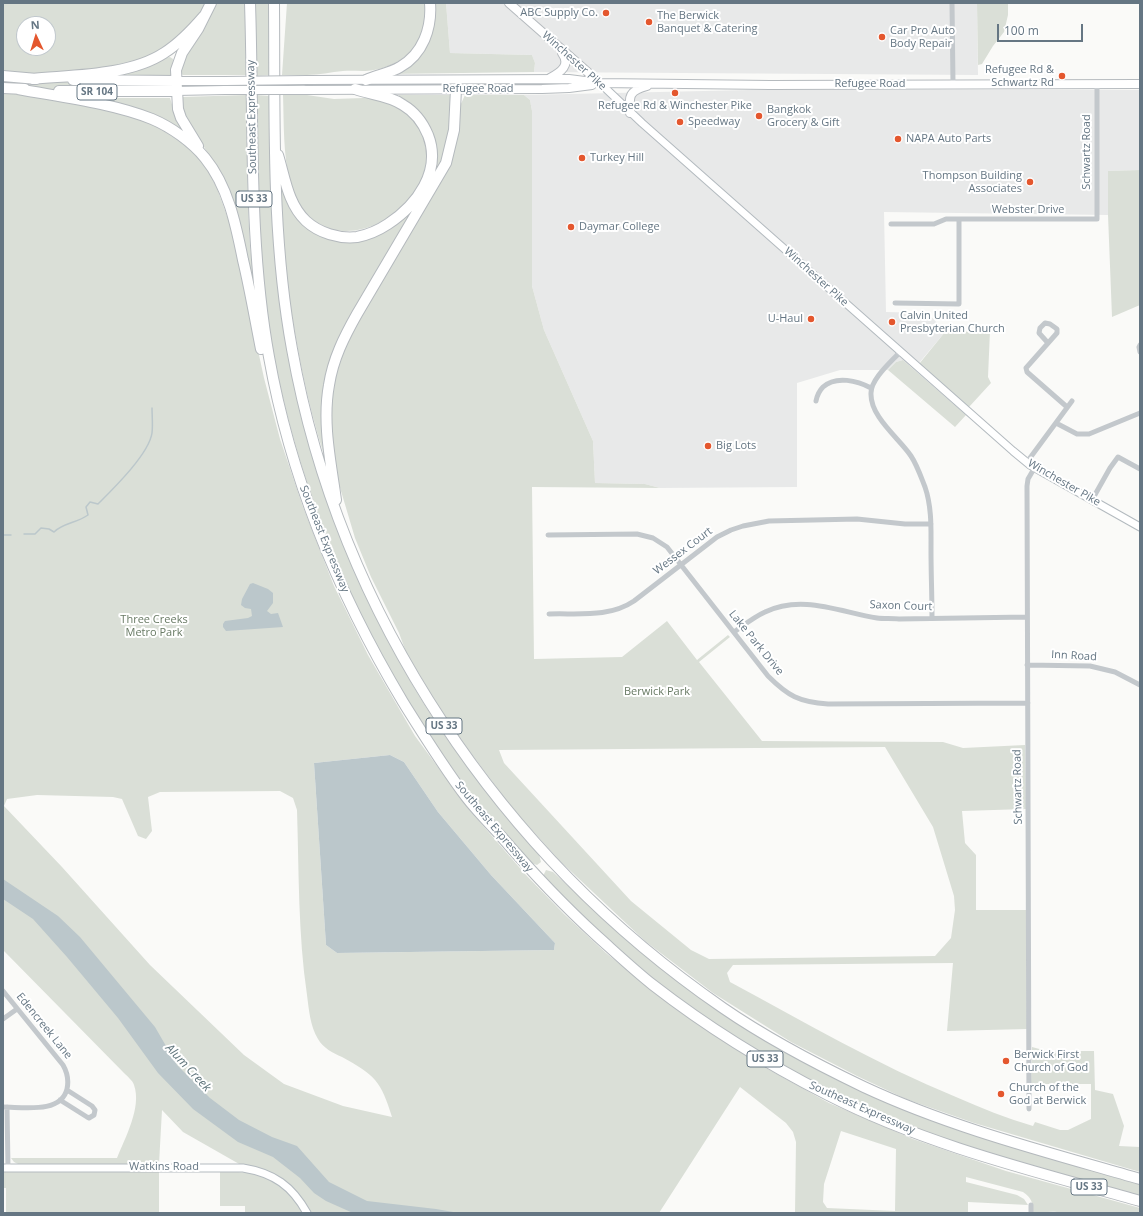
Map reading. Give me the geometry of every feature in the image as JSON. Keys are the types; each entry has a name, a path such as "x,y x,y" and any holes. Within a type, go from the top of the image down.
{"highway":[{"path":"211,3 198,29 179,60 176,70 177,106 179,113 223,189 232,211 244,261 265,368 276,394"},
{"name":"Southeast Expressway","path":"250,3 253,184 257,264 262,314 276,394 292,453 326,552 344,593 389,678 423,733 466,797 534,875 565,906 650,983 690,1013 732,1040 829,1096 879,1118 940,1142 1025,1169 1140,1201"},
{"name":"Southeast Expressway","path":"274,3 274,142 279,260 285,310 293,354 314,441 325,482 362,576 419,687 462,753 509,813 550,860 605,914 651,954 725,1009 769,1037 820,1065 912,1108 977,1131 1140,1178"},
{"path":"274,40 281,3"},
{"path":"366,80 401,66 414,55 421,46 429,27 430,3"},
{"path":"32,79 105,72 145,63 164,53 180,41 204,16"},
{"name":"SR 104","path":"3,76 32,79 176,86"},
{"name":"SR 104","path":"3,88 82,92 176,86"},
{"path":"18,89 91,102 142,115 174,131 187,140 204,157"},
{"path":"274,142 291,199 300,213 312,226 330,234 357,237 388,224 411,205 425,185 430,174 432,163 430,140 419,119 403,105 387,97 370,94 355,89"},
{"path":"340,522 327,438 328,386 334,362 353,320 446,163 454,130 456,89"}],"main road":[{"name":"Winchester Pike","path":"509,3 900,352 1027,462 1140,527"},
{"path":"550,79 562,71 566,63 564,55 558,47"},
{"name":"Refugee Road","path":"366,80 568,79 600,83 654,84 1140,84"},
{"name":"SR 104","path":"176,86 225,80 366,80"},
{"name":"Refugee Road","path":"355,89 569,88 600,83"},
{"path":"630,112 629,100 632,93 654,84"},
{"name":"SR 104","path":"176,86 225,90 355,89"},
{"name":"Watkins Road","path":"5,1168 243,1168 256,1170 279,1180 296,1196 307,1213"}],"street":[{"path":"952,3 953,84"},
{"name":"Schwartz Road","path":"1097,84 1097,219"},
{"name":"Webster Drive","path":"891,224 934,224 946,219 1097,219"},
{"path":"895,303 959,304 959,219"},
{"path":"1048,343 1026,368 1026,370 1067,407"},
{"path":"1140,345 1140,352"},
{"path":"900,352 877,378 871,388 871,399 875,411 912,458 925,488 931,524 932,618"},
{"path":"816,401 822,388 828,384 838,381 858,382 871,388"},
{"path":"1027,462 1072,401"},
{"path":"1056,423 1078,434 1089,434 1140,413"},
{"path":"1092,500 1110,468 1118,458 1140,469"},
{"name":"Schwartz Road","path":"1029,1109 1027,486 1028,479 1035,467"},
{"name":"Wessex Court","path":"549,614 602,613 619,609 634,601 680,564 717,537 731,530 756,522 857,519 905,524 931,524"},
{"name":"Lake Park Drive","path":"548,535 637,534 653,538 667,547 768,676 784,691 802,700 812,703 828,704 1028,703"},
{"name":"Saxon Court","path":"734,632 753,618 765,612 790,604 828,607 878,618 1027,617"},
{"name":"Inn Road","path":"1027,665 1090,666 1115,672 1140,685"},
{"name":"Edencreek Lane","path":"3,991 66,1071 68,1078 67,1090 62,1099"},
{"path":"3,1019 17,1009"},
{"path":"5,1168 5,1107 50,1106 62,1099 89,1118 94,1115 95,1110 92,1106 67,1090"},
{"path":"1031,1205 1031,1213"}],"shaded area":[{"path":"446,3 977,3 978,75 534,72 535,63 532,55 450,53"},
{"path":"749,90 1140,90 1140,170 1108,171 1108,215 884,212 886,312 928,313 945,332 914,369 903,360 896,362 888,370 840,370 797,383 797,487 660,488 645,484 595,483 593,441 544,330 532,286 532,111 530,100 524,95"},
{"path":"253,583 268,589 273,593 273,603 267,611 271,614 278,613 283,627 226,631 223,627 225,621 248,618 252,616 251,609 245,608 241,605 242,599 250,584"},
{"path":"390,755 404,762 438,812 491,875 555,943 554,950 337,953 326,945 314,763"},
{"path":"3,879 58,916 80,937 155,1027 177,1065 210,1098 239,1120 272,1137 297,1146 329,1182 367,1201 459,1213 353,1213 326,1201 314,1193 300,1178 273,1157 238,1142 193,1109 158,1073 118,1018 67,957 33,919 3,899"}],"green space":[{"name":"Three Creeks Metro Park","path":"3,3 206,3 197,19 182,34 161,51 134,61 127,70 161,58 170,57 173,59 172,75 124,75 108,98 170,98 175,114 186,132 119,113 149,122 169,132 192,150 206,165 218,191 232,230 264,378 280,439 303,507 334,586 368,655 415,736 471,812 526,875 564,914 606,953 680,1012 766,1068 829,1103 913,1139 1006,1171 1140,1208 1140,1213 1033,1213 1031,1201 1023,1192 966,1177 966,1182 1017,1195 1024,1199 1028,1205 968,1202 968,1213 795,1213 796,1142 793,1132 786,1123 740,1087 659,1213 311,1213 305,1203 290,1194 299,1205 303,1213 245,1213 245,1206 220,1206 220,1171 255,1173 183,1132 162,1110 159,1164 20,1165 14,1162 11,1158 117,1158 132,1122 136,1103 136,1094 133,1083 3,950","holes":["390,755 404,762 438,812 491,875 555,943 554,950 337,953 326,945 314,763","280,791 293,798 297,810 299,903 302,949 308,1006 313,1029 325,1048 362,1069 375,1080 384,1095 392,1117 343,1106 284,1084 244,1055 150,965 62,867 4,806 7,799 37,795 113,797 122,799 138,836 146,839 152,831 148,797 160,792","841,1131 896,1149 895,1211 827,1208 823,1202 824,1184"]},
{"path":"217,3 245,3 246,75 183,75 180,73 182,60"},
{"path":"255,3 270,3 270,75 256,76"},
{"path":"287,3 425,3 424,27 420,38 407,55 386,67 370,71 343,71 316,75 282,75"},
{"path":"433,3 446,3 450,53 532,55 535,63 534,72 390,74 421,52"},
{"path":"977,3 1008,3 1008,15 1004,32 982,64 978,65"},
{"path":"246,95 248,207 250,246 256,297 219,173 180,105 182,97"},
{"path":"256,95 270,96 274,233 282,315 306,429 330,510 380,622 414,687 434,720 462,760 507,817 539,854 541,862 537,865 531,863 499,830 470,794 431,738 395,679 363,619 335,557 311,493 291,427 275,361 264,293 258,219"},
{"path":"283,95 304,95 334,99 378,99 392,103 404,110 415,121 420,129 427,154 422,178 408,201 387,218 363,229 338,230 314,221 294,197 292,190 285,150"},
{"path":"399,95 452,95 450,130 442,159 434,175 434,149 399,98"},
{"name":"Berwick Park","path":"465,95 524,95 530,100 532,111 532,286 544,330 593,441 595,483 645,484 660,488 532,487 534,659 622,657 667,621 697,660 728,635 730,637 699,662 762,741 943,742 963,748 1025,745 1026,809 962,811 965,843 976,855 976,910 1026,910 1027,1029 947,1031 953,963 733,965 727,973 730,982 842,1042 927,1085 984,1109 1033,1126 1035,1122 1060,1130 1068,1130 1091,1119 1091,1084 1031,1084 1032,1047 1047,1051 1094,1051 1095,1090 1113,1094 1124,1126 1119,1146 1140,1147 1140,1172 974,1123 906,1099 791,1042 713,993 645,941 560,861 512,808 441,711 406,652 399,633 371,577 355,538 338,481 332,446 331,422 333,379 347,339 441,179 460,106","holes":["885,747 933,827 954,896 955,910 951,938 935,956 709,959 691,950 631,901 504,763 499,750"]},
{"path":"1140,170 1140,305 1112,317 1108,215 1108,171"},
{"path":"283,186 304,222 353,239 417,205 330,361 326,454 324,455 307,394 291,310 285,251 281,187"},
{"path":"990,331 988,377 991,383 969,407 919,364 945,332"},
{"path":"903,360 966,415 955,427 888,370 896,362"},
{"path":"546,870 553,872 620,934 681,983 737,1022 828,1074 1140,1182 1140,1197 1028,1166 945,1139 876,1112 795,1072 717,1025 644,971 609,942 572,908 543,876"},
{"path":"3,1171 159,1171 159,1213 6,1213 6,1188 3,1188"}],"waterway":[{"path":"24,534 35,534 41,528 49,529 54,532 88,515 86,507 90,502 98,504 130,471 144,451 152,433 152,408"},
{"path":"3,535 11,535"}],"place":[{"name":"ABC Supply Co.","path":"606,13"},
{"name":"The Berwick Banquet & Catering","path":"649,22"},
{"name":"Car Pro Auto Body Repair","path":"882,37"},
{"name":"Refugee Rd & Schwartz Rd","path":"1062,76"},
{"name":"Refugee Rd & Winchester Pike","path":"675,93"},
{"name":"Bangkok Grocery & Gift","path":"759,116"},
{"name":"Speedway","path":"680,122"},
{"name":"NAPA Auto Parts","path":"898,139"},
{"name":"Turkey Hill","path":"582,158"},
{"name":"Thompson Building Associates","path":"1030,182"},
{"name":"Daymar College","path":"571,227"},
{"name":"U-Haul","path":"811,319"},
{"name":"Calvin United Presbyterian Church","path":"892,322"},
{"name":"Big Lots","path":"708,446"},
{"name":"Berwick First Church of God","path":"1006,1061"},
{"name":"Church of the God at Berwick","path":"1001,1094"}],"water label":[{"name":"Alum Creek","path":"188,1068"}]}
